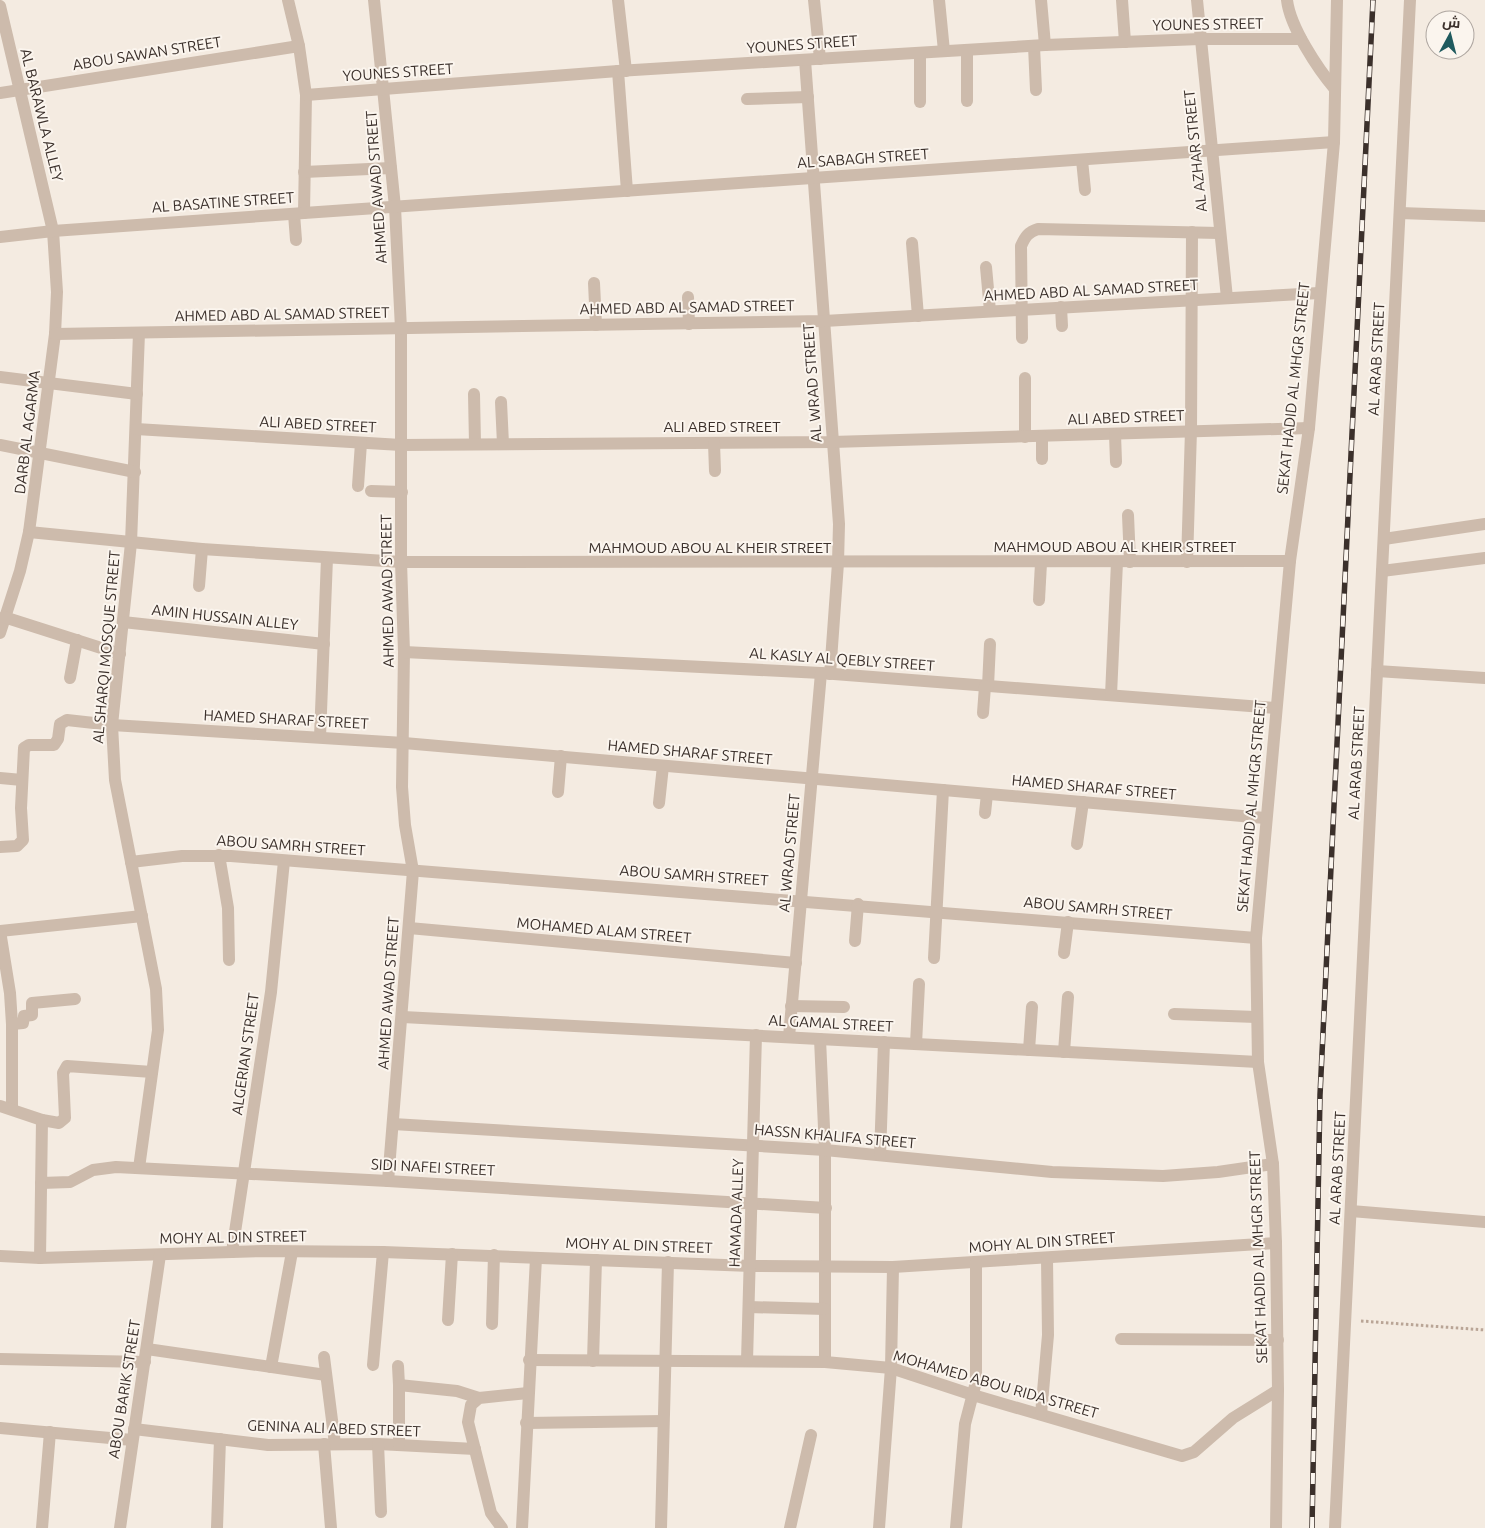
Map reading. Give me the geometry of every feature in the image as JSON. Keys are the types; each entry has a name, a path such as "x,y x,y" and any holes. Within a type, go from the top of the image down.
{"street":[{"path":"288,0 299,46 306,95 304,172 296,240"},
{"name":"AHMED AWAD STREET","path":"374,0 392,168 401,329 401,562 404,652 403,804 413,870 403,1017 388,1181"},
{"path":"618,0 627,191"},
{"path":"814,0 820,59"},
{"path":"939,0 944,51"},
{"path":"1036,90 1042,0"},
{"path":"1122,0 1125,42"},
{"name":"AL AZHAR STREET","path":"1197,0 1227,298"},
{"path":"1288,0 1301,39 1319,70 1335,89"},
{"name":"SEKAT HADID AL MHGR STREET","path":"1276,1528 1278,1340 1276,1243 1273,1164 1258,1062 1256,938 1265,818 1290,562 1309,428 1319,293 1334,142 1337,0"},
{"name":"AL ARAB STREET","path":"1335,1528 1410,0"},
{"name":"AL BARAWLA ALLEY","path":"0,6 53,231"},
{"name":"YOUNES STREET","path":"306,95 622,71 1040,45 1200,39 1301,39"},
{"name":"ABOU SAWAN STREET","path":"0,93 299,46"},
{"path":"967,101 968,50"},
{"path":"920,52 920,102"},
{"name":"AL WRAD STREET","path":"789,1037 812,778 838,563 839,524 805,60"},
{"path":"747,99 808,97"},
{"name":"AL SABAGH STREET","path":"395,207 1334,142"},
{"path":"1082,160 1085,190"},
{"path":"304,172 392,168"},
{"name":"AL BASATINE STREET","path":"0,238 53,231 395,207"},
{"path":"1400,213 1485,216"},
{"path":"1022,338 1022,246 1024,238 1031,232 1038,229 1219,233"},
{"name":"DARB AL AGARMA","path":"0,633 20,570 29,532 41,453 55,334 57,292 53,231"},
{"path":"1187,562 1193,300 1192,232"},
{"path":"912,243 918,316"},
{"path":"986,267 990,312"},
{"path":"594,283 596,325"},
{"name":"AHMED ABD AL SAMAD STREET","path":"55,334 824,321 1319,293"},
{"path":"688,297 688,324"},
{"path":"1061,308 1062,326"},
{"name":"AL SHARQI MOSQUE STREET","path":"138,333 135,472 131,543 112,725 115,780 156,989 158,1030 139,1168"},
{"path":"0,377 137,394"},
{"path":"1025,378 1026,437"},
{"path":"474,394 475,444"},
{"path":"501,402 503,444"},
{"name":"ALI ABED STREET","path":"136,429 401,445 832,442 1309,428"},
{"path":"1115,434 1116,462"},
{"path":"1042,436 1042,460"},
{"path":"358,486 361,442"},
{"path":"714,443 715,472"},
{"path":"0,445 135,472"},
{"path":"371,491 402,492"},
{"path":"1111,695 1128,515"},
{"path":"1384,539 1485,524"},
{"name":"MAHMOUD ABOU AL KHEIR STREET","path":"29,532 202,549 401,562 1290,562"},
{"path":"199,586 202,549"},
{"path":"320,737 327,558"},
{"path":"1382,571 1485,558"},
{"path":"1039,600 1041,563"},
{"path":"4,616 120,654"},
{"name":"AMIN HUSSAIN ALLEY","path":"123,622 324,644"},
{"path":"70,678 77,640"},
{"path":"983,712 990,644"},
{"name":"AL KASLY AL QEBLY STREET","path":"404,652 826,673 1276,708"},
{"path":"1377,671 1485,678"},
{"name":"HAMED SHARAF STREET","path":"22,780 24,748 27,745 54,745 62,720 112,725 404,743 1265,818"},
{"path":"558,792 562,756"},
{"path":"659,803 663,766"},
{"path":"0,778 22,780 22,842 17,846 0,847"},
{"path":"934,958 943,790"},
{"path":"985,813 987,794"},
{"path":"1076,844 1083,802"},
{"path":"219,855 228,908 229,960"},
{"name":"ABOU SAMRH STREET","path":"131,862 182,856 219,855 858,904 1256,938"},
{"name":"ALGERIAN STREET","path":"232,1252 242,1175 271,992 284,861"},
{"path":"855,941 858,904"},
{"path":"142,916 0,931 10,993 12,1024 6,1107 42,1120 57,1123 63,1121 63,1073 67,1066 152,1072"},
{"path":"1064,953 1068,922"},
{"name":"MOHAMED ALAM STREET","path":"409,928 796,963"},
{"path":"916,1044 920,984"},
{"path":"1064,1052 1068,997"},
{"path":"12,1024 23,1023 24,1016 32,1015 31,1003 75,999"},
{"path":"791,1006 844,1007"},
{"path":"1029,1050 1032,1007"},
{"path":"1174,1014 1256,1018"},
{"name":"AL GAMAL STREET","path":"403,1017 1258,1062"},
{"name":"HAMADA ALLEY","path":"747,1361 756,1036"},
{"path":"820,1038 826,1208 825,1362"},
{"path":"880,1155 884,1042"},
{"path":"40,1258 42,1120"},
{"name":"HASSN KHALIFA STREET","path":"393,1124 825,1150 1052,1172 1144,1175 1218,1172 1273,1164"},
{"name":"SIDI NAFEI STREET","path":"41,1182 70,1182 102,1167 139,1168 826,1208"},
{"path":"1351,1211 1485,1222"},
{"name":"MOHY AL DIN STREET","path":"0,1256 40,1258 232,1252 383,1252 826,1268 893,1267 1047,1259 1276,1243"},
{"path":"271,1367 292,1252"},
{"path":"373,1364 383,1252"},
{"path":"448,1320 452,1254"},
{"name":"ABOU BARIK STREET","path":"120,1528 160,1255"},
{"path":"492,1324 494,1256"},
{"path":"522,1528 536,1258"},
{"path":"1041,1414 1048,1336 1047,1259"},
{"path":"593,1361 596,1260"},
{"path":"661,1528 668,1262"},
{"path":"956,1528 965,1424 973,1395 976,1368 976,1262"},
{"path":"878,1528 891,1368 893,1267"},
{"path":"749,1307 825,1309"},
{"path":"1121,1339 1278,1340"},
{"path":"147,1349 326,1375"},
{"path":"324,1357 331,1528"},
{"path":"0,1359 145,1362"},
{"name":"MOHAMED ABOU RIDA STREET","path":"530,1360 825,1362 891,1368 973,1395 1182,1456 1194,1452 1233,1418 1278,1390"},
{"path":"398,1366 399,1445"},
{"path":"399,1385 457,1391 479,1398 528,1393"},
{"path":"479,1398 471,1405 468,1422 491,1513 502,1528"},
{"path":"526,1423 664,1421"},
{"name":"GENINA ALI ABED STREET","path":"0,1428 220,1439 268,1445 378,1444 475,1449"},
{"path":"42,1528 50,1432"},
{"path":"790,1528 811,1435"},
{"path":"217,1528 220,1439"},
{"path":"378,1444 381,1512"}],"path":[{"path":"1345,1320 1485,1330"}],"railway":[{"path":"1312,1528 1320,1095 1373,0"}]}
